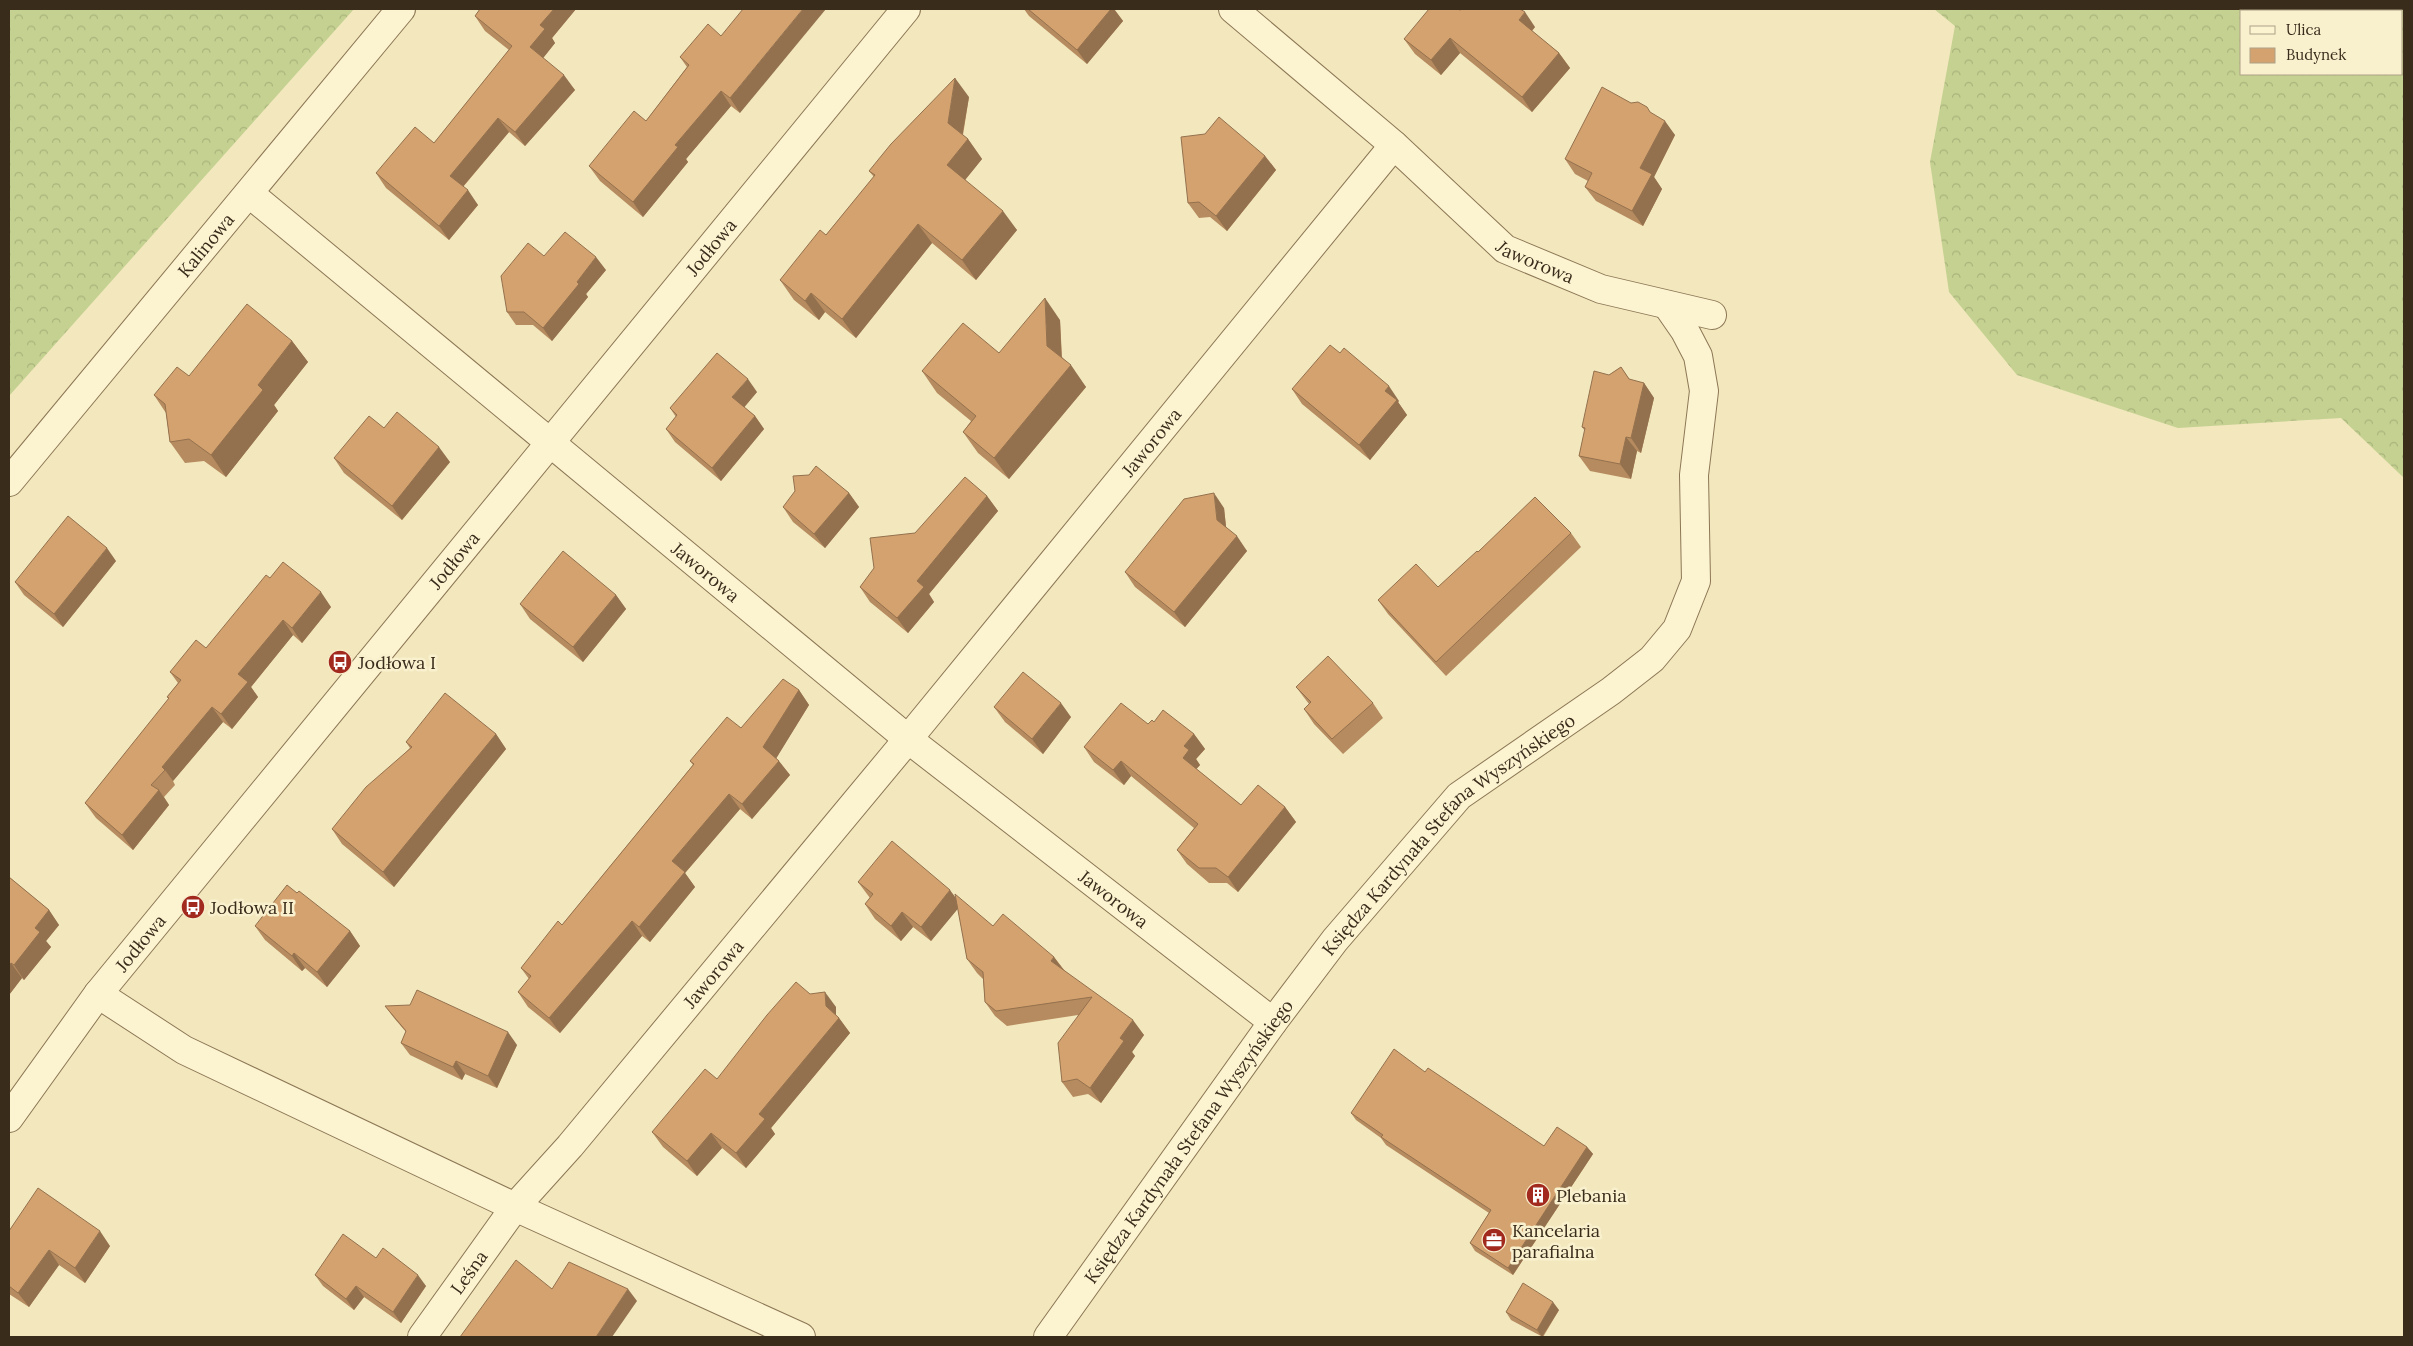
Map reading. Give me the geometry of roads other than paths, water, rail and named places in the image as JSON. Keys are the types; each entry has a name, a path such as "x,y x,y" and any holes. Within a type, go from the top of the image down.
{"street":[{"name":"Kalinowa","path":"9,482 250,194 401,9"},
{"name":"Jodłowa","path":"9,1118 98,994 906,9"},
{"name":"Jaworowa","path":"1233,9 1394,145 1505,249 1601,289 1712,315"},
{"name":"Jaworowa","path":"515,1207 570,1146 908,739 1394,145"},
{"name":"Jaworowa","path":"250,194 908,739 1273,1022"},
{"name":"Księdza Kardynała Stefana Wyszyńskiego","path":"1048,1337 1273,1022 1352,919 1459,796 1611,691 1652,659 1676,629 1696,581 1694,475 1704,391 1698,356 1685,331 1667,305"},
{"path":"98,994 184,1050 515,1207 800,1337"},
{"name":"Leśna","path":"422,1337 515,1207"}],"place":[{"name":"Jodłowa I","path":"340,662"},
{"name":"Jodłowa II","path":"193,907"},
{"name":"Plebania","path":"1538,1195"},
{"name":"Kancelaria parafialna","path":"1494,1240"}]}
